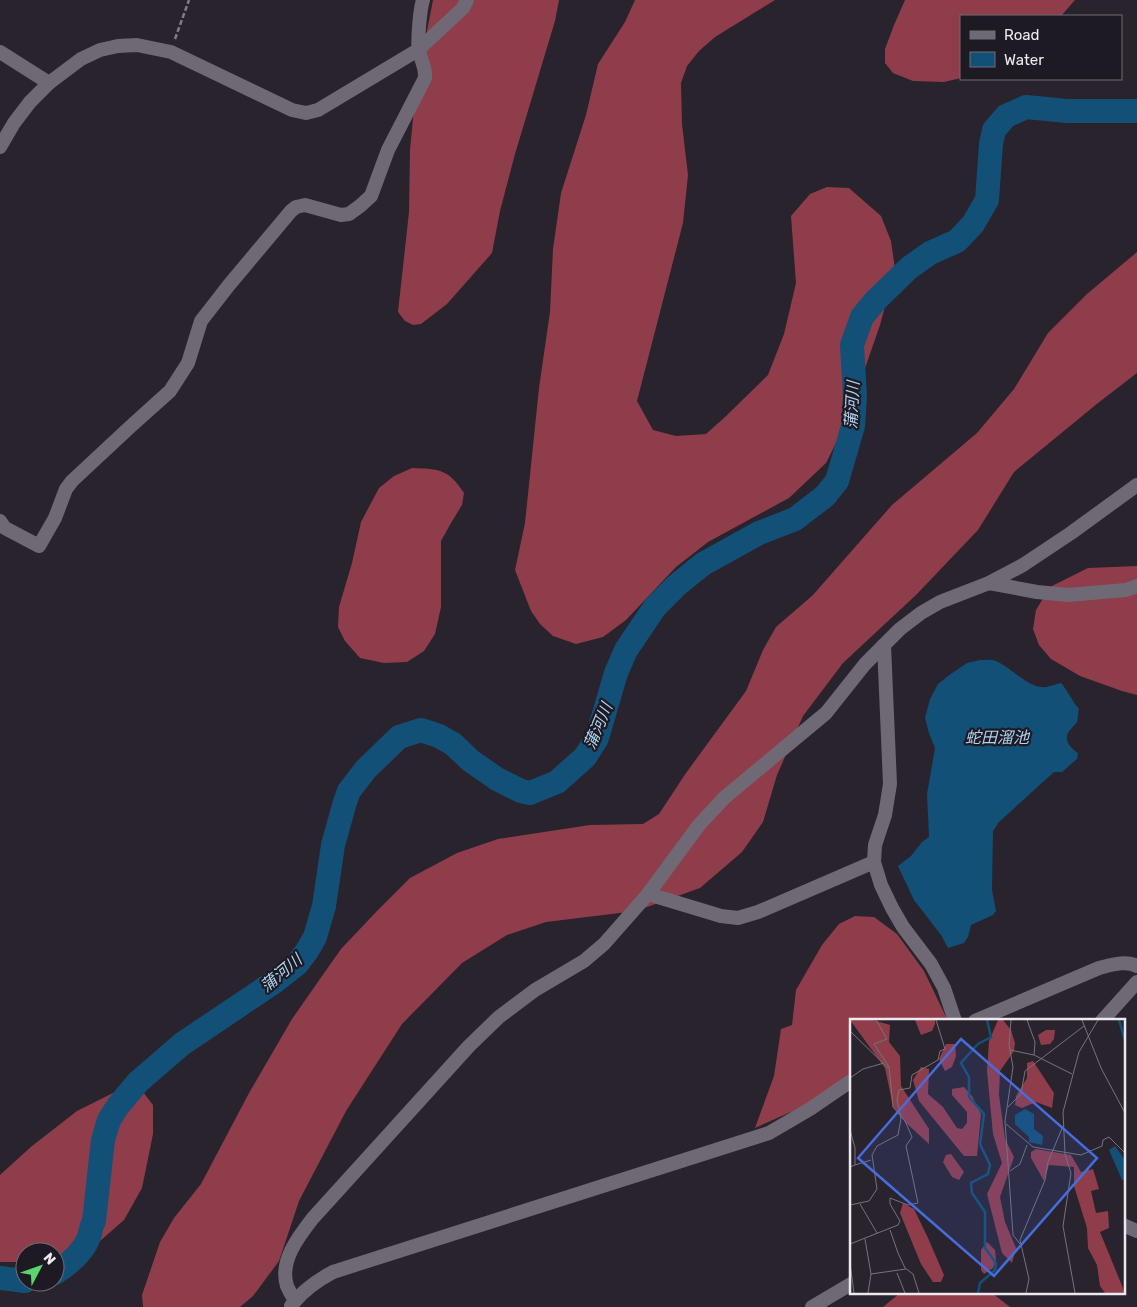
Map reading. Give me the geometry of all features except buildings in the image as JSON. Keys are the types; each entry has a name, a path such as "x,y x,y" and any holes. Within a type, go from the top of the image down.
{"street":[{"path":"0,522 5,528 39,546 55,518 66,489 72,481 170,391 188,363 201,321 291,211 296,207 305,205 341,215 349,214 371,196 388,150 425,78 425,69 418,50 420,8 423,0"},
{"path":"0,147 14,123 30,102 49,83 81,59 100,50 118,46 137,45 170,52 292,110 306,113 318,110 418,50 463,8 467,0"},
{"path":"0,52 49,83"},
{"path":"850,1082 810,1109 769,1133 333,1272 314,1283 293,1304 285,1276 289,1256 298,1238 313,1218 468,1046 499,1017 535,990 584,961 604,944 648,894 699,825 724,798 826,713 865,664 900,629 921,613 940,602 990,583 1024,565 1137,485"},
{"path":"990,583 1037,592 1068,595 1126,590 1137,586"},
{"path":"884,645 890,784 885,815 875,844 874,862 880,885 903,926 930,964 944,988 954,1019"},
{"path":"648,894 721,916 738,918 758,912 874,862"},
{"path":"980,1019 1099,968 1119,963 1137,966"},
{"path":"1104,1019 1137,982"},
{"path":"1124,1226 1137,1232"},
{"path":"812,1307 850,1285"}],"path":[{"path":"170,52 190,0"}],"shaded area":[{"path":"433,0 559,0 555,21 515,154 500,211 492,253 447,304 421,324 413,325 405,321 398,312 409,212 410,150 416,87"},
{"path":"635,0 775,0 715,37 699,51 687,66 681,83 682,124 688,175 683,223 637,401 653,430 676,436 706,434 768,375 784,334 796,283 791,216 810,194 827,187 849,188 881,216 891,241 895,269 880,325 846,423 826,463 789,498 708,542 676,567 626,620 603,637 576,644 553,636 540,624 531,611 515,570 525,523 539,388 550,312 553,249 561,193 586,115 598,64 625,22"},
{"path":"905,0 1075,0 1062,15 960,15 960,78 944,82 913,81 893,73 885,63 885,49"},
{"path":"1137,252 1137,373 1014,472 978,530 916,595 843,663 803,716 777,775 763,822 742,852 700,888 636,911 546,922 507,935 462,963 402,1024 346,1111 299,1201 279,1261 253,1296 240,1307 143,1307 142,1295 160,1242 174,1218 201,1184 249,1093 292,1019 341,949 410,878 457,853 498,839 590,825 643,824 659,814 686,773 746,691 763,650 776,627 813,595 892,505 977,433 1014,389 1048,333 1087,294"},
{"path":"412,468 442,472 453,479 464,493 462,505 441,541 441,607 435,634 424,651 407,662 384,663 360,658 345,641 338,627 339,607 352,563 361,522 379,488 394,476"},
{"path":"1137,566 1137,695 1080,676 1051,659 1039,645 1033,629 1036,610 1050,587 1088,568"},
{"path":"855,916 874,917 897,934 924,971 947,1019 850,1019 850,1076 802,1107 755,1128 774,1076 781,1029 792,1025 796,990 822,945 839,924"},
{"path":"117,1091 143,1092 153,1105 153,1134 142,1188 124,1220 100,1241 78,1253 65,1256 65,1242 15,1242 15,1262 0,1262 0,1175 32,1146 77,1111"},
{"path":"899,1294 993,1294 1010,1307 883,1307"}],"water":[{"name":"蛇田溜池","path":"980,660 996,661 1036,686 1046,687 1061,683 1079,709 1077,722 1068,732 1067,736 1069,745 1078,753 1077,759 1062,772 1054,772 999,822 993,831 992,890 996,911 993,915 971,925 968,937 964,943 948,948 941,935 914,900 898,866 911,856 922,842 929,837 927,794 935,748 925,718 930,699 938,684 948,676 967,663"}],"waterway":[{"name":"蒲河川","path":"65,1266 75,1258 89,1237 94,1221 103,1140 109,1120 118,1106 138,1082 182,1044 274,982 297,964 307,951 315,937 324,906 333,845 345,802 349,791 366,769 399,737 421,730 439,736 453,744 471,761 497,779 521,791 530,793 557,782 585,757 597,738 616,673 626,650 655,607 677,585 703,564 759,533 795,519 825,496 837,481 853,426 855,396 852,345 862,317 876,300 909,268 930,253 957,241 973,224 987,200 991,144 994,130 1006,116 1026,107 1067,111 1137,111"},
{"name":"蒲河川","path":"0,1278 15,1280"}]}
